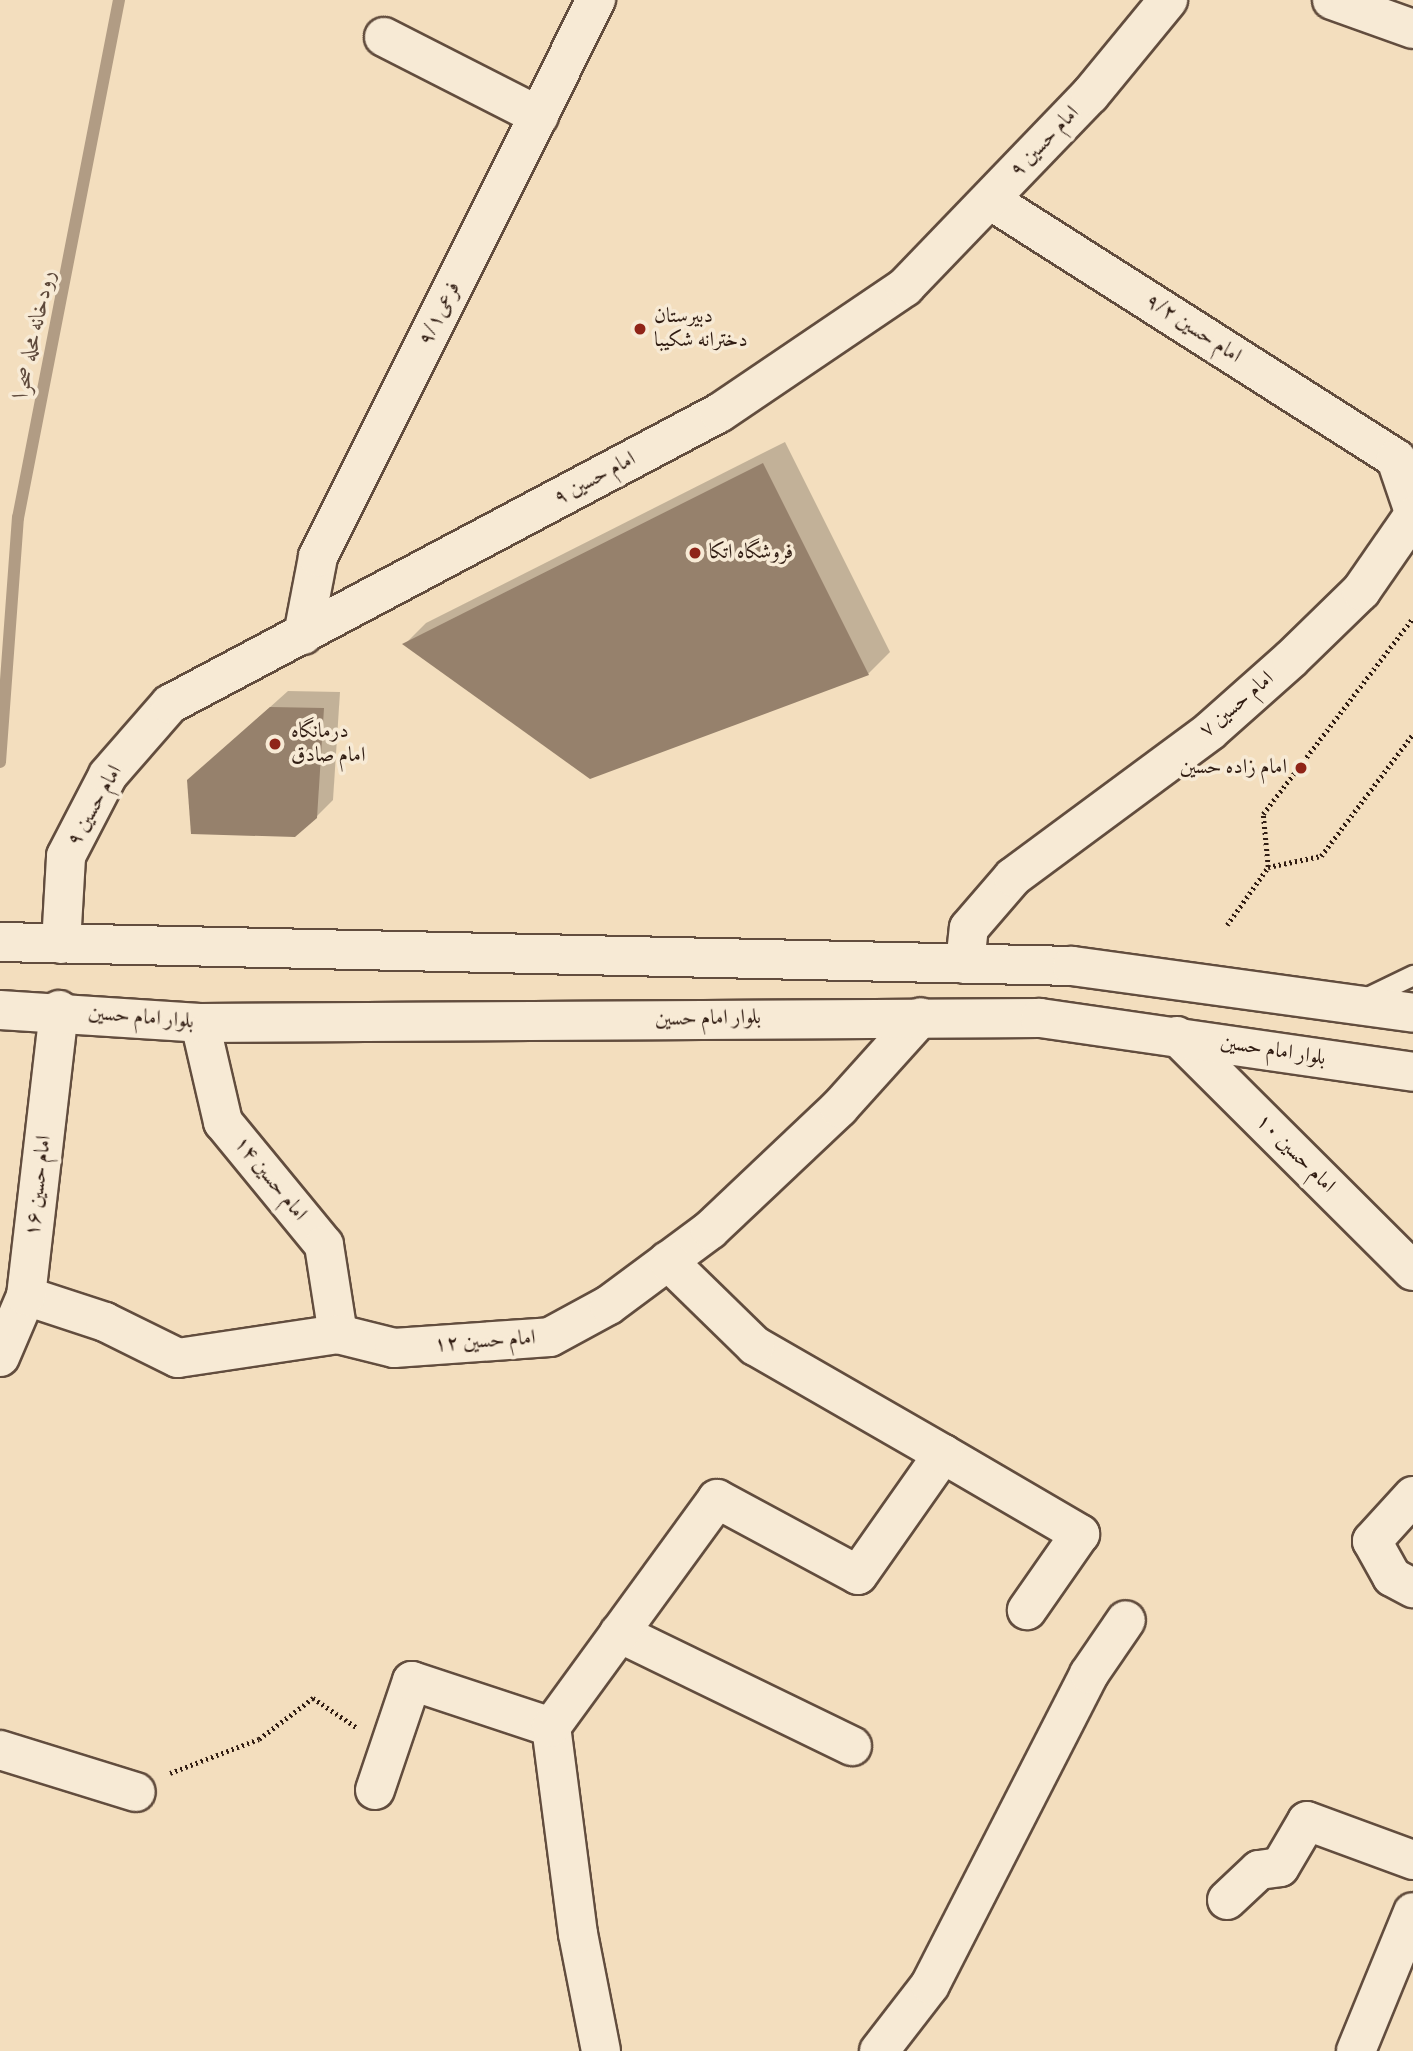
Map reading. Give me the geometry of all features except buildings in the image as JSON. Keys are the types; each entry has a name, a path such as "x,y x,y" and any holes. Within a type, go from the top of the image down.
{"street":[{"name":"فرعی۹/۱","path":"303,635 318,557 596,0"},
{"name":"امام حسین ۹","path":"61,944 66,856 108,775 170,704 719,413 905,288 1090,95 1168,0"},
{"path":"1332,0 1413,29"},
{"path":"384,37 538,116"},
{"name":"امام حسین ۹/۲","path":"990,200 1396,459 1413,509"},
{"name":"امام حسین ۷","path":"965,964 969,928 1013,877 1210,731 1291,659 1361,592 1413,516"},
{"path":"0,942 1072,966 1357,1002 1413,1013"},
{"name":"بلوار امام حسین","path":"0,1010 59,1010 200,1023 1040,1018 1413,1072"},
{"name":"امام حسین ۱۶","path":"0,1357 26,1296 59,1010"},
{"name":"امام حسین ۱۲","path":"26,1296 105,1322 178,1358 338,1334 394,1348 550,1338 668,1261 710,1230 839,1108 921,1017"},
{"name":"امام حسین ۱۴","path":"200,1023 223,1122 324,1245 338,1334"},
{"name":"امام حسین ۱۰","path":"1177,1036 1413,1272"},
{"path":"668,1261 755,1346 1080,1534 1027,1610"},
{"path":"601,2051 578,1934 551,1727 717,1499 858,1575 943,1454"},
{"path":"1413,1496 1372,1541 1392,1577 1413,1588"},
{"path":"879,2051 930,1985 1089,1674 1126,1620"},
{"path":"619,1633 852,1746"},
{"path":"374,1790 412,1681 551,1727"},
{"path":"0,1750 136,1792"},
{"path":"1227,1900 1259,1870 1280,1867 1307,1821 1413,1860"},
{"path":"1356,2051 1413,1912"}],"lane":[{"path":"1357,1002 1413,975"}],"path":[{"path":"1227,925 1268,867 1263,814 1413,618"},
{"path":"1268,867 1321,856 1413,734"},
{"path":"136,1792 193,1759 259,1739 313,1698 389,1748"}],"waterway":[{"name":"رودخانه محله صحرا","path":"0,762 18,518 119,0"}],"place":[{"name":"دبیرستان دخترانه شکیبا","path":"640,329"},
{"name":"فروشگاه اتکا","path":"695,553"},
{"name":"درمانگاه امام صادق","path":"275,744"},
{"name":"امام زاده حسین","path":"1301,768"}]}
